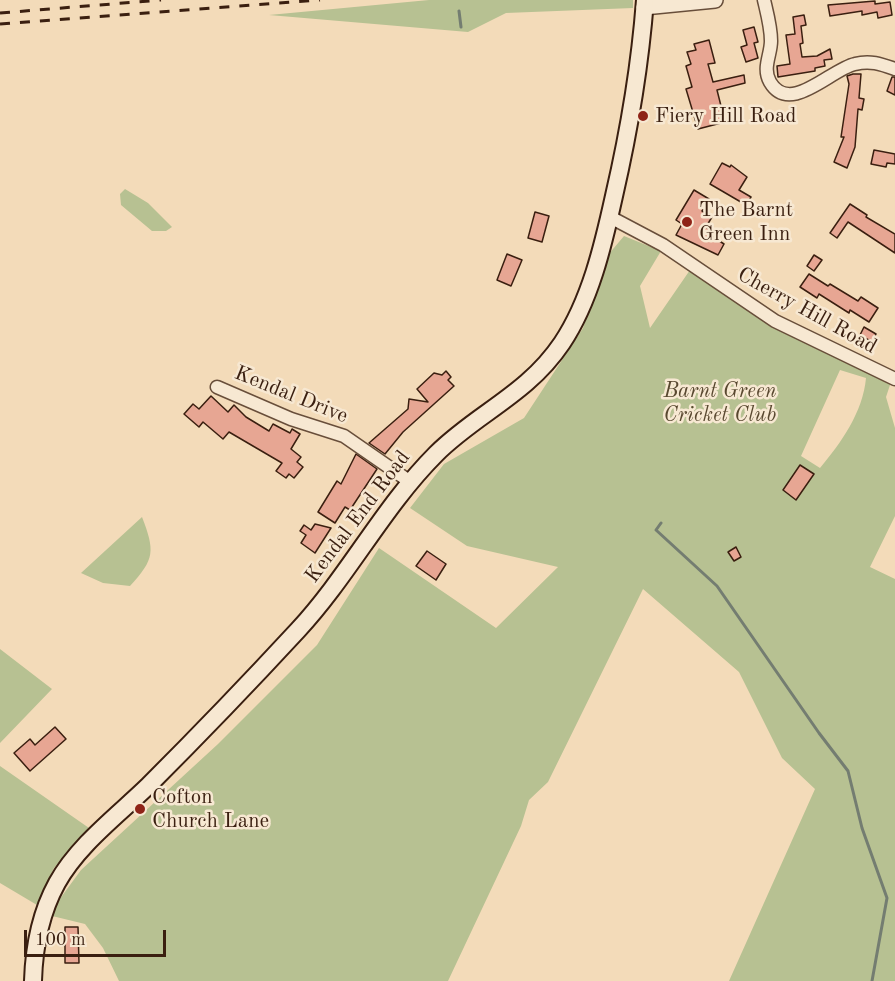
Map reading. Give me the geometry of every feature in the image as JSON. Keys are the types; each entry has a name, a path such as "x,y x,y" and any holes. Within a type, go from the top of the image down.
{"main road":[{"name":"Kendal End Road","path":"33,981 36,940 44,911 58,882 76,856 203,732 301,627 348,570 409,481 452,439 511,398 548,362 577,316 597,263 635,100 645,4"}],"street":[{"path":"645,4 715,0"},
{"path":"764,0 771,44 766,63 770,81 780,91 802,93 832,72 853,64 875,61 895,69"},
{"name":"Cherry Hill Road","path":"609,216 663,245 775,321 895,380"},
{"name":"Kendal Drive","path":"217,387 291,419 344,436 409,481"}],"green space":[{"path":"429,0 633,0 633,8 506,13 468,32 269,15"},
{"path":"125,189 148,203 172,227 166,231 152,231 121,205 120,194"},
{"name":"Barnt Green Cricket Club","path":"624,236 661,251 640,286 650,328 690,270 891,382 886,397 895,428 895,516 870,567 895,579 895,981 729,981 815,789 782,758 739,672 643,589 548,782 529,800 521,826 448,981 119,981 103,948 85,924 48,915 81,870 218,744 317,645 379,548 496,628 558,567 467,546 410,508 444,464 524,418 583,328 608,255","holes":["840,370 866,378 856,415 843,438 820,468 801,456"]},
{"path":"142,517 151,547 150,554 144,569 130,586 103,583 81,573"},
{"path":"0,649 52,689 0,743"},
{"path":"0,766 89,828 54,868 37,905 0,883"}],"building":[{"path":"875,1 875,4 890,2 892,15 878,18 877,12 862,15 862,11 830,16 828,5"},
{"path":"804,15 806,25 801,26 803,43 800,44 802,57 817,56 830,49 832,59 824,60 825,66 815,68 815,71 778,77 777,66 790,64 786,35 795,34 793,17"},
{"path":"754,27 758,42 754,43 758,58 746,62 741,47 747,45 743,30"},
{"path":"709,40 715,63 708,64 713,82 744,75 745,83 717,90 725,122 698,129 686,89 692,87 686,66 691,64 687,52 696,50 694,44"},
{"path":"861,74 859,98 864,99 862,110 858,109 855,147 847,168 834,162 844,137 841,137 849,84 847,76"},
{"path":"892,77 895,77 895,95 887,91"},
{"path":"874,150 895,154 895,164 887,163 886,167 871,164"},
{"path":"722,163 730,167 731,165 747,177 739,190 751,197 746,205 710,184"},
{"name":"The Barnt Green Inn","path":"694,190 709,199 702,211 712,217 706,227 712,232 710,235 724,244 718,255 676,235 682,224 676,220"},
{"path":"850,204 867,215 866,217 895,234 895,253 848,222 837,238 830,233"},
{"path":"535,212 549,216 542,242 528,238"},
{"path":"507,254 522,260 511,286 497,280"},
{"path":"814,255 822,260 814,271 807,266"},
{"path":"809,274 858,301 861,297 878,308 869,322 850,310 849,313 819,294 817,298 800,287"},
{"path":"864,327 876,334 872,342 860,335"},
{"path":"446,371 451,377 448,380 454,386 403,432 385,454 369,443 408,409 409,399 428,402 417,389 434,373 442,375"},
{"path":"211,396 228,412 234,405 246,417 269,431 273,424 290,433 292,429 300,434 291,449 301,457 297,462 303,467 294,478 289,474 286,478 276,471 282,463 229,432 223,439 203,422 199,427 184,414 193,404 199,409"},
{"path":"356,454 377,469 350,510 345,507 335,523 318,512 337,481 341,484"},
{"path":"800,465 814,474 796,500 783,490"},
{"path":"315,524 331,528 315,553 301,543 306,535 300,531 304,525 311,530"},
{"path":"736,547 741,557 734,561 728,552"},
{"path":"427,551 446,564 436,580 416,566"},
{"path":"55,727 66,739 30,771 14,753 30,739 35,745"},
{"path":"65,927 78,927 79,963 65,963"}],"waterway":[{"path":"459,11 461,27"},
{"path":"661,523 656,530 717,586 848,771 862,828 887,898 872,981"}],"railway":[{"path":"0,13 161,0"},
{"path":"0,24 320,0"}],"place":[{"name":"Fiery Hill Road","path":"643,116"},
{"name":"The Barnt Green Inn","path":"687,222"},
{"name":"Cofton Church Lane","path":"140,809"}]}
